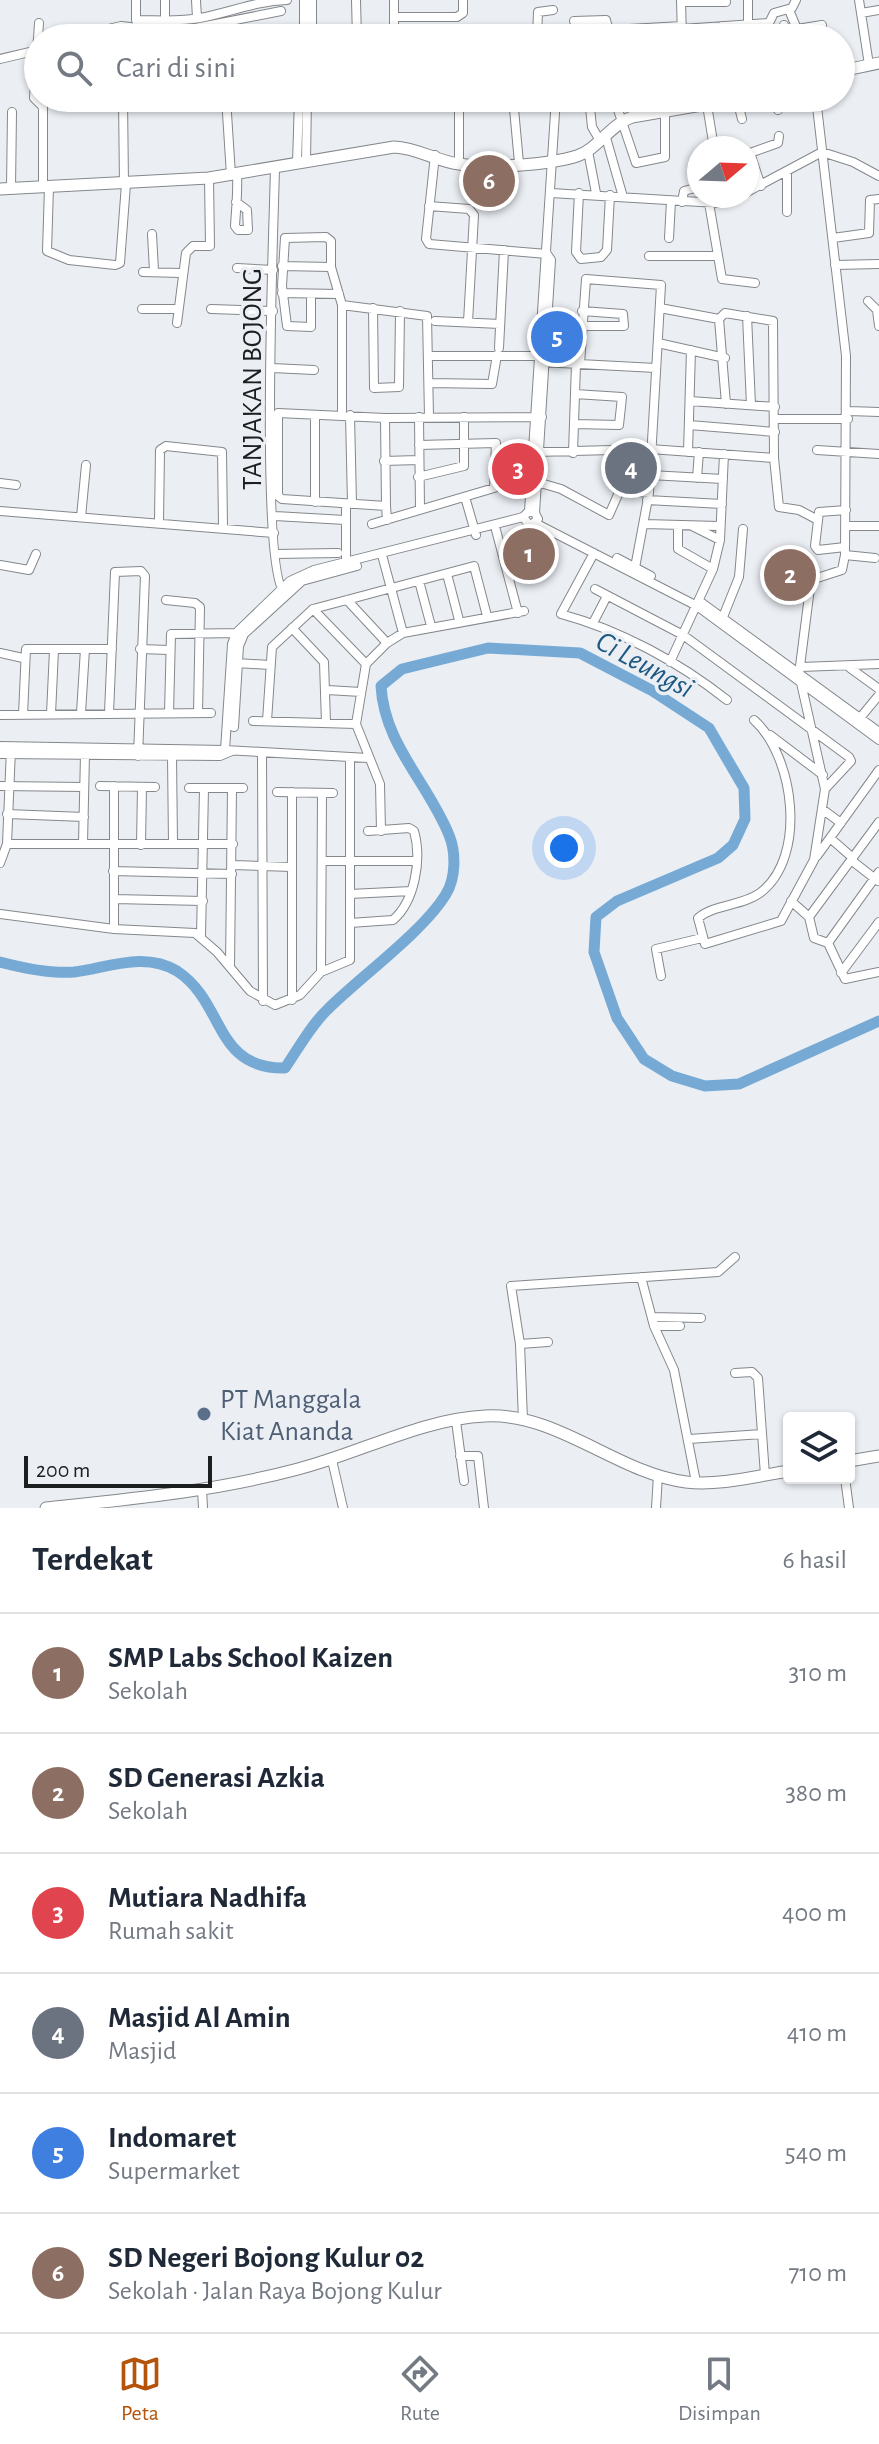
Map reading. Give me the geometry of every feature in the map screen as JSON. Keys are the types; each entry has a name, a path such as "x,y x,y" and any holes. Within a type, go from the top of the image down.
{"main road":[{"path":"6,189 209,178 394,147 435,155 459,164 555,161 588,151 620,122 658,112"},
{"path":"49,1508 202,1489 332,1460 456,1421 485,1416 523,1420 658,1475 696,1482 783,1472"},
{"path":"855,1460 879,1456"}],"street":[{"path":"136,0 136,20 197,18 264,1 287,0"},
{"path":"165,0 165,20"},
{"path":"196,0 197,18"},
{"path":"230,0 230,11"},
{"path":"304,0 304,24"},
{"path":"312,0 312,24"},
{"path":"356,0 357,24"},
{"path":"394,0 394,24"},
{"path":"394,17 457,17 463,13 463,0"},
{"path":"748,0 748,24"},
{"path":"758,24 769,23 774,13 789,10 796,0"},
{"path":"859,0 874,64"},
{"path":"682,24 681,1 726,2"},
{"path":"538,24 538,12 553,10"},
{"path":"789,10 795,24"},
{"path":"861,13 879,10"},
{"path":"215,24 281,11"},
{"path":"574,21 606,20 607,24"},
{"path":"0,59 24,53"},
{"path":"6,189 12,112"},
{"path":"43,112 47,251 69,260 115,265 120,263 125,184 123,112"},
{"path":"227,112 236,202"},
{"path":"300,112 302,162"},
{"path":"302,162 306,112"},
{"path":"459,112 459,164"},
{"path":"514,112 519,163"},
{"path":"531,518 543,260 547,254 556,112"},
{"path":"590,112 592,127 602,137 623,197"},
{"path":"618,112 633,162 662,158 667,134 665,112"},
{"path":"708,112 712,136"},
{"path":"741,112 742,119"},
{"path":"814,860 825,789 800,670 811,580 842,570 848,415 846,356 818,112"},
{"path":"779,136 778,143 750,153 761,186 822,152 853,162 879,176"},
{"path":"588,151 596,193"},
{"path":"435,155 426,239 429,244 547,254"},
{"name":"TANJAKAN BOJONG","path":"275,167 278,268 273,311 270,457 275,554 283,592"},
{"path":"787,172 787,212"},
{"path":"177,323 181,273 189,248 210,246 209,178"},
{"path":"682,202 684,191 687,190"},
{"path":"551,193 596,193 687,202"},
{"path":"579,193 576,252 581,259 601,257 607,250 610,195"},
{"path":"833,238 869,233 870,200 879,199"},
{"path":"669,238 671,201"},
{"path":"429,206 472,210 474,249 468,322"},
{"path":"710,208 724,281 755,283"},
{"path":"152,234 154,271"},
{"path":"311,294 311,327 290,328 284,323 278,268 285,238 326,237 332,245 331,267 342,305 349,504 345,520 345,566"},
{"path":"430,383 492,384 498,351 504,250"},
{"path":"649,256 717,256"},
{"path":"835,265 879,264"},
{"path":"237,268 331,267"},
{"path":"143,272 181,273"},
{"path":"573,453 583,283 588,278 660,285 650,475 635,570"},
{"path":"282,293 339,294"},
{"path":"868,301 877,310 879,326"},
{"path":"342,305 400,311 428,318 430,383 419,445 420,509"},
{"path":"373,308 374,388 399,387 400,311"},
{"path":"660,308 719,319"},
{"path":"142,309 177,309"},
{"path":"211,309 273,311"},
{"path":"581,326 624,326 623,314 582,311"},
{"path":"719,319 725,313 771,319 774,323 774,458 779,507 799,510 818,520"},
{"path":"747,316 751,405"},
{"path":"719,319 725,358 726,404"},
{"path":"435,321 500,324"},
{"path":"658,343 725,358"},
{"path":"688,452 691,350"},
{"path":"430,356 498,351 540,360 656,368"},
{"path":"272,368 314,370"},
{"path":"574,424 619,425 622,397 575,394"},
{"path":"690,401 775,407"},
{"path":"775,419 879,412"},
{"path":"386,506 315,502 278,496 276,417 283,413 385,418 538,417"},
{"path":"315,415 315,502"},
{"path":"418,477 463,467 464,417"},
{"path":"385,418 387,520"},
{"path":"689,425 775,432"},
{"path":"372,524 494,488 498,444 419,445"},
{"path":"159,522 160,450 166,446 222,452 223,526"},
{"path":"536,452 650,449 774,458"},
{"path":"817,450 879,454"},
{"path":"531,518 537,482 536,452"},
{"path":"697,478 699,452"},
{"path":"670,662 713,569 720,540 724,454"},
{"path":"384,461 418,460"},
{"path":"81,517 86,465"},
{"path":"650,475 723,479"},
{"path":"537,482 561,489 609,515 620,490 648,497 722,504"},
{"path":"0,483 16,485"},
{"path":"465,497 475,533"},
{"path":"846,510 821,510 815,548 875,558"},
{"path":"0,511 223,526 274,533"},
{"path":"275,516 345,520"},
{"path":"475,533 496,530 531,518 594,553 635,570"},
{"path":"169,713 172,633 236,633 283,592 309,578 531,518 723,617 800,670 879,732"},
{"path":"644,524 719,526"},
{"path":"678,525 676,546 713,569"},
{"path":"691,525 720,540"},
{"path":"845,526 879,526"},
{"path":"723,617 739,577 743,529"},
{"path":"381,831 380,784 356,724 366,664 387,643 403,633 459,620 521,612 496,530"},
{"path":"275,554 338,553"},
{"path":"594,553 561,614 593,623 670,662 727,700"},
{"path":"0,565 29,570 34,566 36,554"},
{"path":"383,557 403,633"},
{"path":"267,721 272,647 313,609 475,567 487,616"},
{"path":"109,713 114,575 118,570 145,574 138,753"},
{"path":"447,574 459,620"},
{"path":"419,581 431,626"},
{"path":"595,589 683,635 851,760 825,789"},
{"path":"236,663 244,634 283,592"},
{"path":"593,623 607,596"},
{"path":"166,600 199,605 198,713"},
{"path":"347,600 387,643"},
{"path":"698,604 879,740"},
{"path":"313,609 366,664"},
{"path":"292,628 324,662 326,723"},
{"path":"138,753 225,756 229,750 236,633"},
{"path":"23,715 23,658 26,649 112,649"},
{"path":"81,713 85,649"},
{"path":"140,649 169,650"},
{"path":"51,714 54,650"},
{"path":"0,653 23,658"},
{"path":"236,663 270,665"},
{"path":"800,670 879,664"},
{"path":"850,668 879,692 860,718"},
{"path":"327,690 361,692"},
{"path":"0,715 211,713"},
{"path":"754,720 824,776"},
{"path":"253,721 356,724"},
{"path":"768,734 791,798 783,857 758,894 700,915 698,925 705,944 777,924 814,860 877,777"},
{"path":"0,746 10,750 138,753 229,750 368,758"},
{"path":"0,754 10,750"},
{"path":"0,863 7,844 5,786 10,750"},
{"path":"83,844 85,752"},
{"path":"262,754 263,1001"},
{"path":"172,756 173,843"},
{"path":"0,914 114,929 201,936 263,1001 275,1005 292,1000 321,972 349,963 350,759"},
{"path":"5,786 84,787"},
{"path":"100,786 155,787"},
{"path":"114,786 114,929"},
{"path":"141,845 142,787"},
{"path":"189,788 243,788"},
{"path":"201,936 204,788"},
{"path":"230,967 232,788"},
{"path":"277,792 333,793"},
{"path":"292,792 292,1000"},
{"path":"321,972 322,793"},
{"path":"822,809 841,823"},
{"path":"7,814 84,817"},
{"path":"809,917 879,822"},
{"path":"350,923 393,920 407,905 417,861 414,831 409,828 368,831"},
{"path":"828,943 877,877 830,838"},
{"path":"7,844 233,844"},
{"path":"322,861 417,861"},
{"path":"113,871 203,873 262,866 292,867"},
{"path":"350,894 411,891"},
{"path":"114,899 203,901"},
{"path":"791,901 809,917 814,938 828,943 841,973 850,981 878,971"},
{"path":"841,973 879,922"},
{"path":"661,976 656,949 702,938"},
{"path":"523,1420 520,1344 511,1286 718,1272 735,1257"},
{"path":"641,1277 653,1322 674,1370 696,1482"},
{"path":"653,1322 701,1318"},
{"path":"653,1322 680,1326"},
{"path":"520,1344 548,1342"},
{"path":"735,1373 757,1375 765,1475"},
{"path":"456,1421 464,1481"},
{"path":"689,1439 762,1434"},
{"path":"460,1456 478,1456 484,1508"},
{"path":"332,1460 343,1508"},
{"path":"656,1508 658,1475"},
{"path":"846,1484 849,1508"},
{"path":"202,1489 203,1508"}],"waterway":[{"name":"Ci Leungsi","path":"0,962 65,972 139,961 164,965 193,984 222,1032 245,1058 262,1065 285,1068 322,1015 423,923 446,894 452,880 454,857 449,835 398,745 384,707 381,686 402,669 488,648 580,653 651,690 709,728 744,788 745,819 733,845 718,858 617,901 596,917 594,952 617,1018 644,1059 672,1076 705,1086 739,1084 879,1021"}],"place":[{"name":"SD Negeri Bojong Kulur 02","path":"489,181"},
{"name":"Indomaret","path":"557,337"},
{"name":"Masjid Al Amin","path":"631,468"},
{"name":"Mutiara Nadhifa","path":"518,469"},
{"name":"SMP Labs School Kaizen","path":"529,554"},
{"name":"SD Generasi Azkia","path":"790,575"},
{"name":"PT Manggala Kiat Ananda","path":"204,1414"}]}
